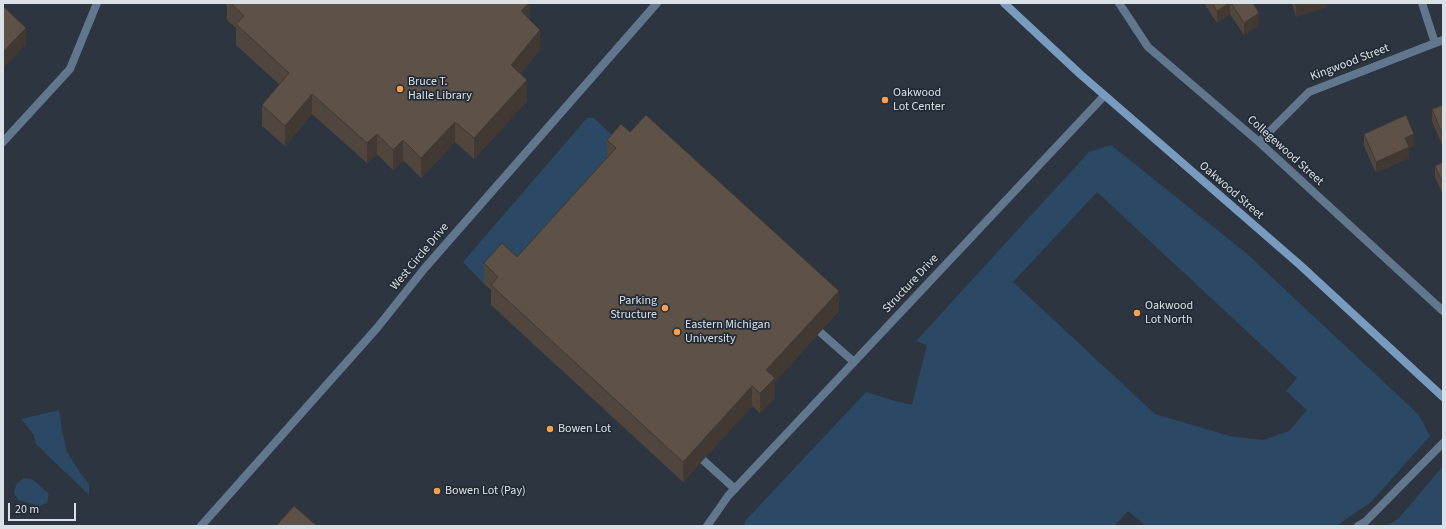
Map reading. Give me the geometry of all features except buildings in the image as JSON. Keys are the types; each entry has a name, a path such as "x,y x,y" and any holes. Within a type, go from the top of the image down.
{"street":[{"path":"3,142 70,69 97,3"},
{"name":"West Circle Drive","path":"201,526 377,328 441,249 657,3"},
{"name":"Oakwood Street","path":"1004,3 1104,96 1300,265 1443,397"},
{"name":"Collegewood Street","path":"1119,3 1148,47 1259,142 1443,310"},
{"path":"1422,3 1439,41"},
{"name":"Kingwood Street","path":"1259,142 1309,92 1439,41"},
{"name":"Structure Drive","path":"707,526 728,496 1104,96"},
{"path":"820,332 854,362"},
{"path":"1358,526 1365,522 1443,443"},
{"path":"703,460 735,489"}],"shaded area":[{"path":"587,118 594,118 621,144 517,277 502,264 484,284 463,262"},
{"path":"1111,145 1246,253 1418,414 1430,436 1371,502 1336,526 1146,526 1128,511 1114,526 744,526 746,520 866,392 912,405 927,345 916,341 1089,152","holes":["1097,192 1297,378 1286,391 1307,410 1289,431 1263,440 1230,436 1155,414 1013,282"]},
{"path":"59,410 67,452 89,484 89,495 36,444 34,435 21,419"},
{"path":"1443,466 1443,526 1387,526 1399,518"},
{"path":"24,478 33,480 49,494 47,503 40,506 18,500 14,493 16,484"}],"place":[{"name":"Bruce T. Halle Library","path":"400,89"},
{"name":"Oakwood Lot Center","path":"885,100"},
{"name":"Parking Structure","path":"665,308"},
{"name":"Oakwood Lot North","path":"1137,313"},
{"name":"Eastern Michigan University","path":"677,332"},
{"name":"Bowen Lot","path":"550,429"},
{"name":"Bowen Lot (Pay)","path":"437,491"}]}
